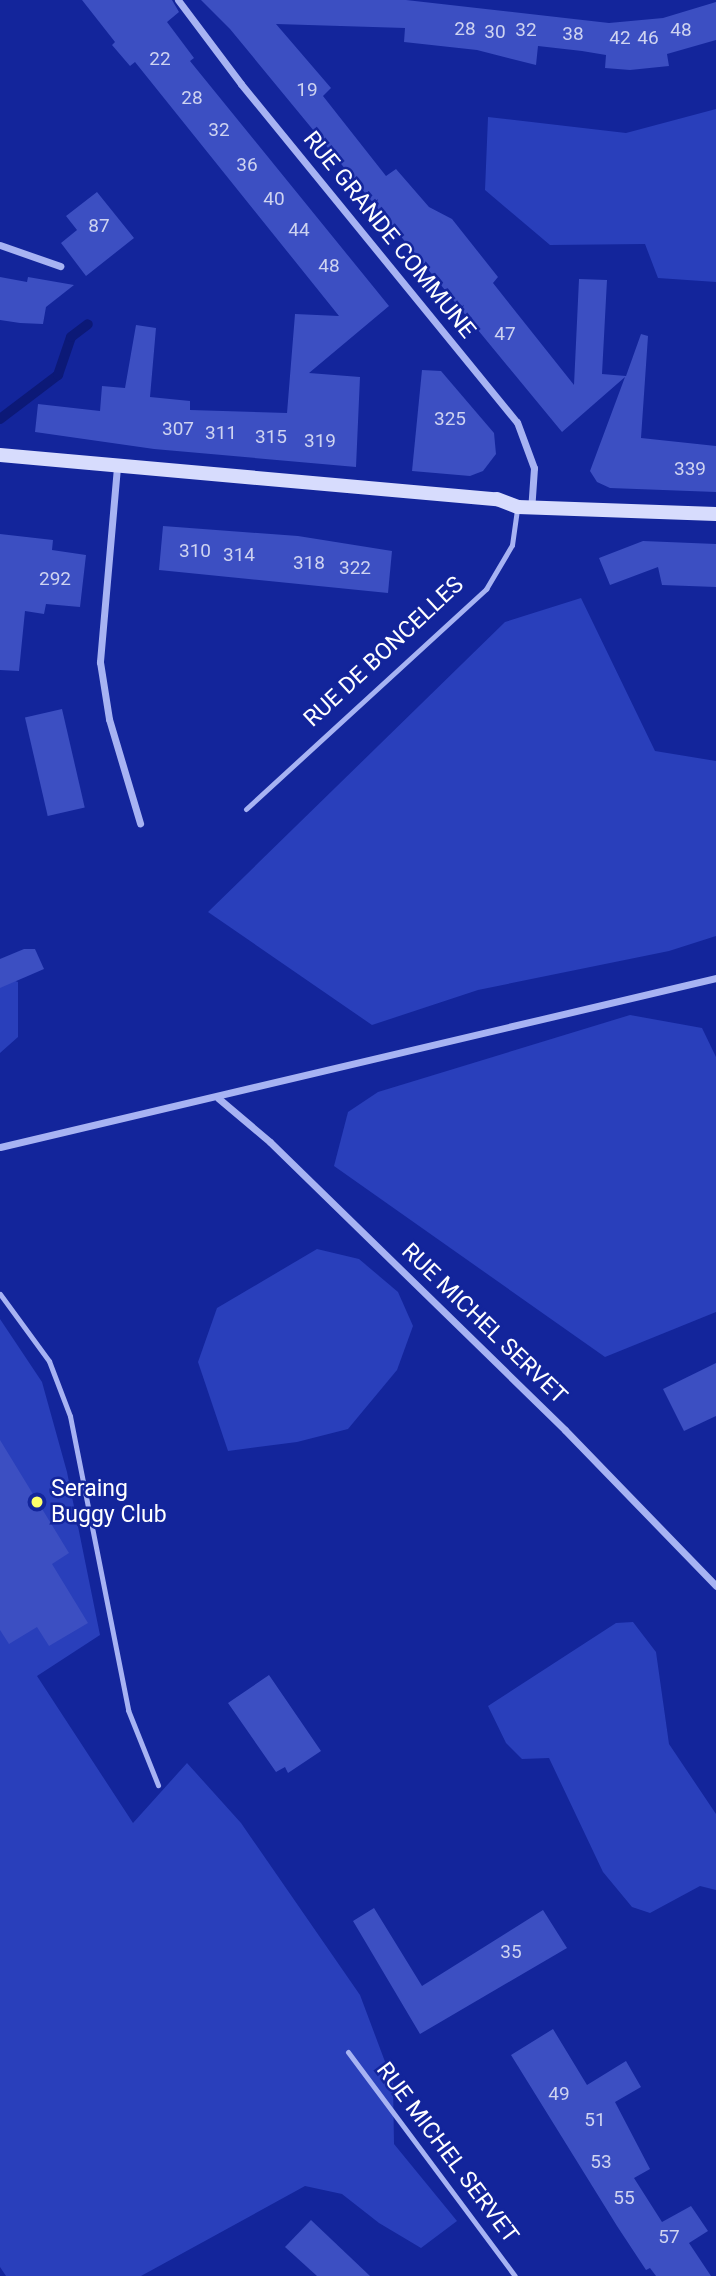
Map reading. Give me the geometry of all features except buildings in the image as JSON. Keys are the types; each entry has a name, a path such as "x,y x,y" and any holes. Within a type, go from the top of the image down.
{"main road":[{"path":"0,455 497,499 524,507 716,514"}],"street":[{"name":"RUE GRANDE COMMUNE","path":"178,0 241,84 517,422 534,468 524,507"},
{"path":"0,245 60,266"},
{"path":"117,467 100,662 109,719 140,823"},
{"path":"0,1147 218,1098 716,978"},
{"name":"RUE MICHEL SERVET","path":"218,1098 270,1142 565,1430 716,1586"}],"lane":[{"name":"RUE DE BONCELLES","path":"246,809 486,589 512,545 524,507"},
{"path":"0,1294 49,1361 70,1416 128,1710 158,1785"},
{"name":"RUE MICHEL SERVET","path":"348,2052 515,2276"}],"shaded area":[{"path":"716,109 716,282 658,278 645,244 550,245 485,190 488,117 626,133"},
{"path":"581,598 655,751 716,761 716,936 669,951 478,990 372,1025 208,912 505,622"},
{"path":"0,975 18,982 18,1037 0,1053"},
{"path":"630,1015 702,1028 716,1057 716,1312 605,1357 334,1166 348,1112 378,1092"},
{"path":"317,1249 359,1259 398,1292 413,1326 397,1370 348,1429 297,1442 228,1451 198,1362 217,1308"},
{"path":"0,1319 42,1382 67,1472 100,1635 37,1676 133,1823 187,1763 241,1823 360,1995 393,2083 394,2144 457,2221 421,2248 379,2223 342,2194 305,2186 141,2276 6,2276 0,2267"},
{"path":"633,1622 656,1652 669,1744 716,1814 716,1890 700,1886 650,1913 632,1907 603,1872 549,1758 522,1759 506,1743 488,1706 616,1623"}],"waterway":[{"path":"0,419 58,375 71,337 88,324"}],"place":[{"name":"Seraing Buggy Club","path":"37,1502"}]}
